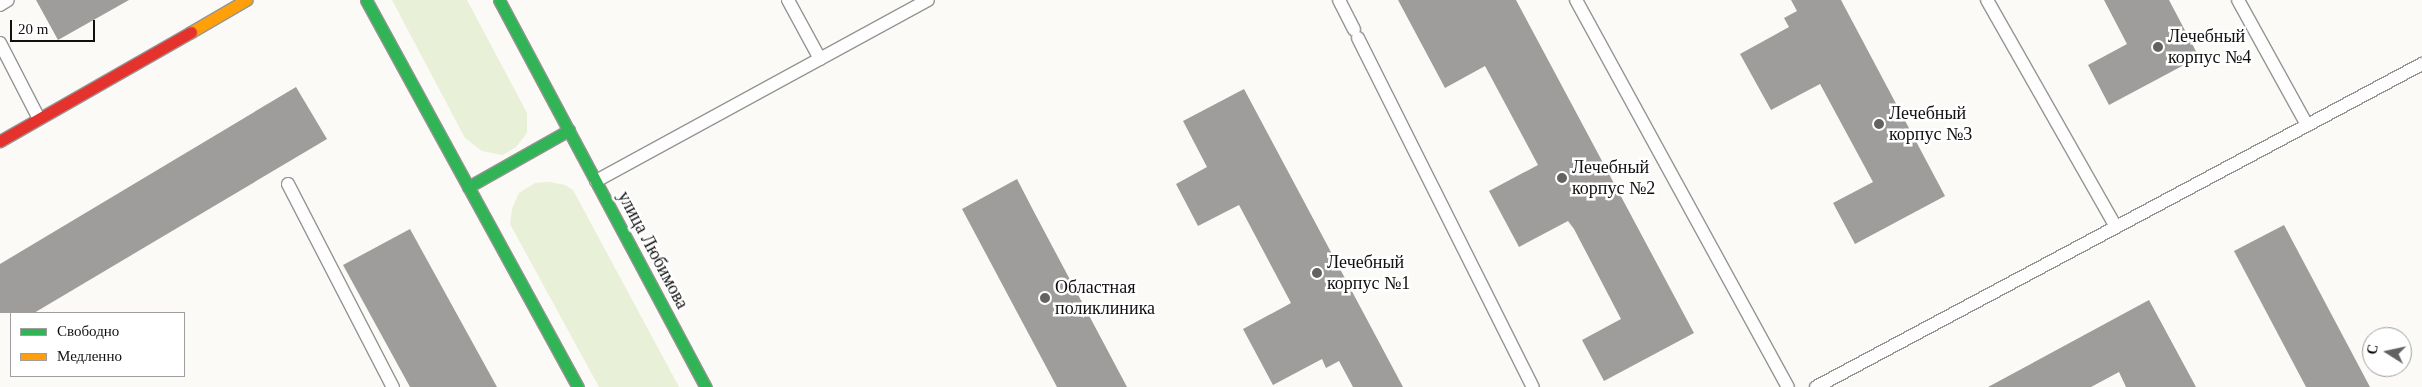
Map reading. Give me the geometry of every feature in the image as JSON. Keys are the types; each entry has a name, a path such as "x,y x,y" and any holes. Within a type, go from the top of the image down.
{"main road":[{"path":"0,141 246,0"},
{"path":"366,0 578,387"},
{"name":"улица Любимова","path":"499,0 706,387"},
{"path":"468,187 569,130"}],"lane":[{"path":"0,5 8,0"},
{"path":"788,0 820,59"},
{"path":"596,181 928,0"},
{"path":"1340,0 1533,387"},
{"path":"1576,0 1788,387"},
{"path":"1987,0 2116,226"},
{"path":"2238,0 2307,125"},
{"path":"0,43 39,119"},
{"path":"1816,387 2422,64"},
{"path":"288,184 393,387"}],"green space":[{"path":"392,0 467,0 527,113 527,133 516,147 503,155 482,151 465,138"},
{"path":"550,182 565,185 573,190 679,387 599,387 510,224 512,209 519,193 535,183"}],"building":[{"path":"36,0 129,0 58,40"},
{"name":"Лечебный корпус №2","path":"1398,0 1516,0 1694,333 1604,381 1582,340 1621,319 1574,229 1568,221 1519,247 1489,191 1538,165 1485,66 1445,88"},
{"name":"Лечебный корпус №3","path":"1791,0 1841,0 1945,196 1855,244 1833,203 1873,182 1820,84 1771,110 1740,54 1789,27 1784,18 1797,11"},
{"name":"Лечебный корпус №4","path":"2104,0 2169,0 2199,57 2109,105 2088,65 2127,44"},
{"path":"296,87 327,139 36,312 0,313 0,264"},
{"name":"Лечебный корпус №1","path":"1244,89 1403,387 1353,387 1339,361 1326,368 1322,359 1273,385 1243,329 1291,303 1239,205 1198,226 1176,184 1207,167 1183,121"},
{"name":"Областная поликлиника","path":"1017,179 1127,387 1057,387 962,209"},
{"path":"2284,225 2362,372 2362,377 2365,377 2370,387 2306,387 2234,251"},
{"path":"410,229 497,387 410,387 343,265"},
{"path":"2149,300 2196,387 2126,387 2119,372 2091,387 1988,387"}],"traffic: fast":[{"path":"366,0 578,387"},
{"path":"499,0 706,387"},
{"path":"468,187 569,130"}],"traffic: slow":[{"path":"191,32 246,0"}],"traffic: jam":[{"path":"0,141 191,32"}],"place":[{"name":"Лечебный корпус №4","path":"2158,47"},
{"name":"Лечебный корпус №3","path":"1879,124"},
{"name":"Лечебный корпус №2","path":"1562,178"},
{"name":"Лечебный корпус №1","path":"1317,273"},
{"name":"Областная поликлиника","path":"1045,298"}]}
